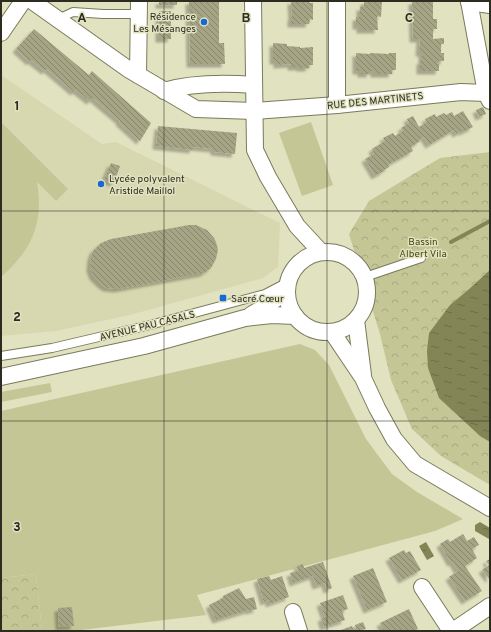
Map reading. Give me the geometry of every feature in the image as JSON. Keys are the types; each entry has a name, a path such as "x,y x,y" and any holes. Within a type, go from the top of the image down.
{"street":[{"path":"1,33 23,1"},
{"name":"RUE DES MARTINETS","path":"32,1 138,75 196,109 254,111 461,92 488,97"},
{"path":"253,1 255,150 268,177 297,226 321,252"},
{"path":"336,1 337,104"},
{"path":"488,97 469,2 490,5"},
{"path":"138,75 139,7"},
{"path":"164,91 180,86 254,85"},
{"path":"297,226 304,259"},
{"path":"321,252 334,252 347,257 358,266 365,277 368,288 367,300 363,311 356,320 345,328 332,332 319,331 302,323 295,316 289,304 288,286 292,273 297,265 304,259 321,252"},
{"name":"AVENUE PAU CASALS","path":"245,318 268,305 288,286"},
{"name":"AVENUE PAU CASALS","path":"1,377 144,346 245,318 272,315 295,316"},
{"path":"356,320 364,378"},
{"path":"332,332 364,378 377,408 394,439 415,464 490,508"},
{"path":"422,587 452,631 490,606"},
{"path":"293,612 299,631"}],"lane":[{"path":"58,19 74,12 103,14 139,7"},
{"path":"365,277 421,258"},
{"name":"AVENUE PAU CASALS","path":"1,356 52,348 157,323 265,294 288,286"}],"shaded area":[{"name":"Lycée polyvalent Aristide Maillol","path":"1,75 102,144 116,142 280,223 278,267 263,278 130,315 56,331 1,336"}],"green space":[{"path":"1,122 68,189 56,201 37,182 39,210 33,235 21,257 1,277"},
{"path":"311,122 333,185 302,196 279,133"},
{"name":"Bassin Albert Vila","path":"490,152 490,485 441,456 412,429 391,380 380,334 349,234 369,201 440,158"},
{"path":"300,344 315,350 329,365 366,439 392,474 417,492 463,519 435,531 197,595 206,615 73,631 42,631 36,574 1,578 1,411"},
{"path":"50,383 52,392 1,402 1,392"},
{"path":"36,574 42,631 1,631 1,578"}],"water":[{"path":"490,270 490,442 480,436 439,398 428,368 427,351 429,333 450,305"},
{"path":"480,522 490,528 489,539 475,531 475,525"},
{"path":"426,542 434,556 427,560 419,546"}],"building":[{"name":"Résidence Les Mésanges","path":"159,1 177,1 177,5 159,5"},
{"name":"Résidence Les Mésanges","path":"189,1 219,1 219,43 224,43 225,64 190,64"},
{"path":"291,1 310,1 309,3 313,3 313,20 310,19 309,24 291,24"},
{"path":"364,1 382,1 381,17 377,16 378,30 360,30 360,26 356,26 356,17 360,17 360,7 364,7"},
{"path":"412,1 433,1 433,19 437,19 437,29 433,29 433,39 444,38 444,44 441,44 441,53 444,53 444,61 437,61 437,64 439,64 439,71 420,71 422,53 419,53 420,39 413,39"},
{"path":"159,11 171,11 171,39 159,39"},
{"path":"34,29 89,75 92,71 151,123 140,141 119,122 120,121 93,98 90,101 76,90 74,92 47,69 45,71 31,60 30,62 16,49"},
{"path":"273,43 287,44 287,46 300,48 313,47 313,65 309,65 309,68 300,68 291,67 291,64 277,65 277,61 273,61"},
{"path":"356,53 396,53 396,70 392,70 392,74 374,74 374,71 370,71 370,74 361,74 361,71 356,71"},
{"path":"483,107 486,114 479,117 476,110"},
{"path":"463,111 473,127 456,134 454,130 429,145 424,137 411,147 413,151 388,165 389,167 375,176 365,159 374,154 372,149 385,141 383,138 393,133 395,136 403,131 401,128 409,123 407,119 413,116 419,127 427,122 425,119 435,114 436,117 444,113 446,115 452,112 454,116"},
{"path":"158,126 237,133 235,154 214,152 214,149 193,147 193,150 156,146"},
{"path":"111,163 120,166 114,183 104,180"},
{"path":"196,225 207,230 216,242 218,250 216,259 211,268 204,273 118,289 107,288 93,276 90,268 91,257 93,251 101,243 111,239"},
{"path":"463,534 467,541 474,537 479,545 472,549 477,558 465,566 482,591 465,601 449,577 458,571 453,562 451,563 440,544 448,539 450,542"},
{"path":"404,550 406,553 410,551 421,570 402,580 389,558"},
{"path":"490,559 490,580 482,570 489,565 486,561"},
{"path":"323,562 332,588 327,590 325,583 316,586 313,576 293,583 290,573 298,571 297,566 303,564 304,568"},
{"path":"373,568 387,602 367,610 353,576"},
{"path":"269,576 271,580 282,576 289,597 269,604 269,600 264,602 257,579"},
{"path":"239,588 246,599 254,597 257,609 216,620 209,605"},
{"path":"343,595 348,609 342,611 345,620 324,627 321,618 325,617 320,603"},
{"path":"72,607 74,626 59,627 58,608"},
{"path":"409,609 418,629 414,631 384,631 380,623"},
{"path":"363,622 366,629 357,631 355,625"},
{"path":"352,626 354,631 338,631"}],"waterway":[{"path":"451,242 490,221"}],"place":[{"name":"Résidence Les Mésanges","path":"204,22"},
{"name":"Lycée polyvalent Aristide Maillol","path":"101,184"},
{"name":"Sacré Cœur","path":"223,298"}]}
